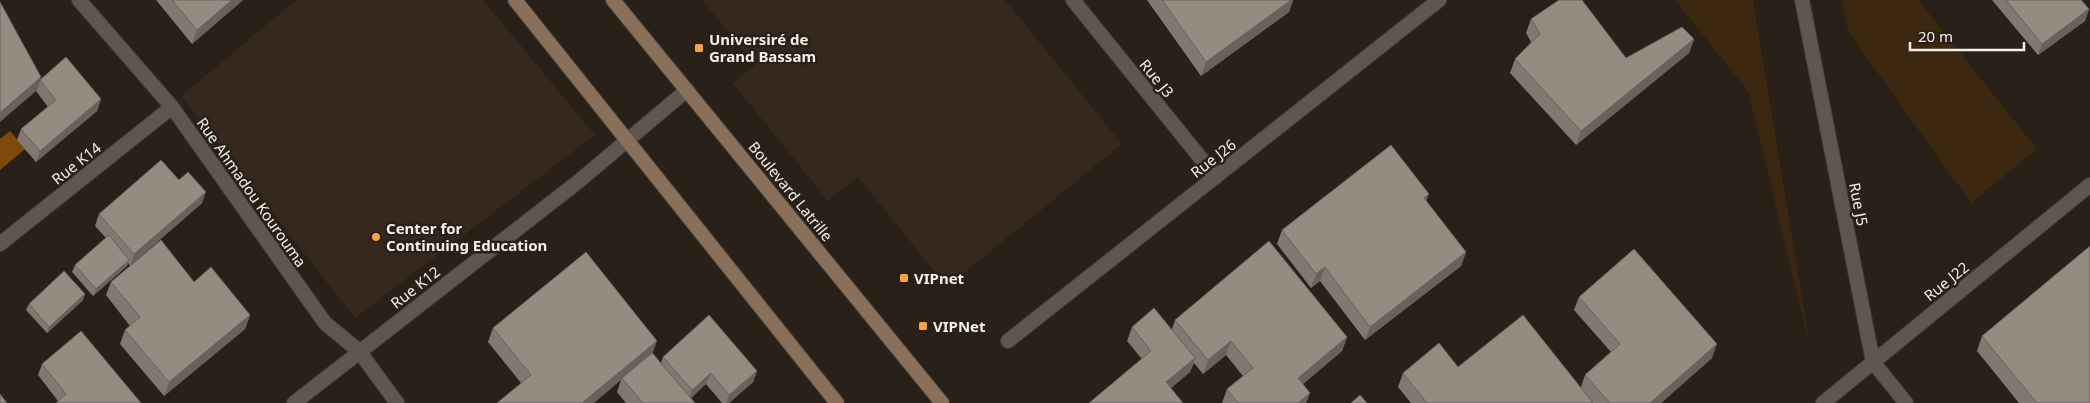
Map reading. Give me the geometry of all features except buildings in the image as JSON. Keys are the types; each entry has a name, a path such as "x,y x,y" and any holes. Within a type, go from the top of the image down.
{"main road":[{"path":"515,0 837,403"},
{"name":"Boulevard Latrille","path":"613,0 942,403"}],"street":[{"name":"Rue Ahmadou Kourouma","path":"79,0 172,108 325,323 359,351 397,403"},
{"name":"Rue J3","path":"1073,0 1216,177"},
{"name":"Rue J26","path":"1008,341 1439,0"},
{"name":"Rue J5","path":"1802,0 1873,362 1906,403"},
{"name":"Rue K12","path":"294,403 579,181 687,90"},
{"name":"Rue K14","path":"0,244 172,108"},
{"name":"Rue J22","path":"1822,403 2090,185"}],"shaded area":[{"name":"Center for Continuing Education","path":"296,0 483,0 595,135 355,318 181,96"},
{"path":"702,0 1005,0 1122,144 947,287 858,177 828,201 733,83 755,65"},
{"path":"1675,0 1753,0 1810,347 1748,91"},
{"path":"1842,0 1918,0 2037,149 1971,203 1848,31"},
{"path":"10,131 25,149 0,170 0,139"}],"place":[{"name":"Universiré de Grand Bassam","path":"699,48"},
{"name":"Center for Continuing Education","path":"376,237"},
{"name":"VIPnet","path":"904,278"},
{"name":"VIPNet","path":"923,326"}]}
